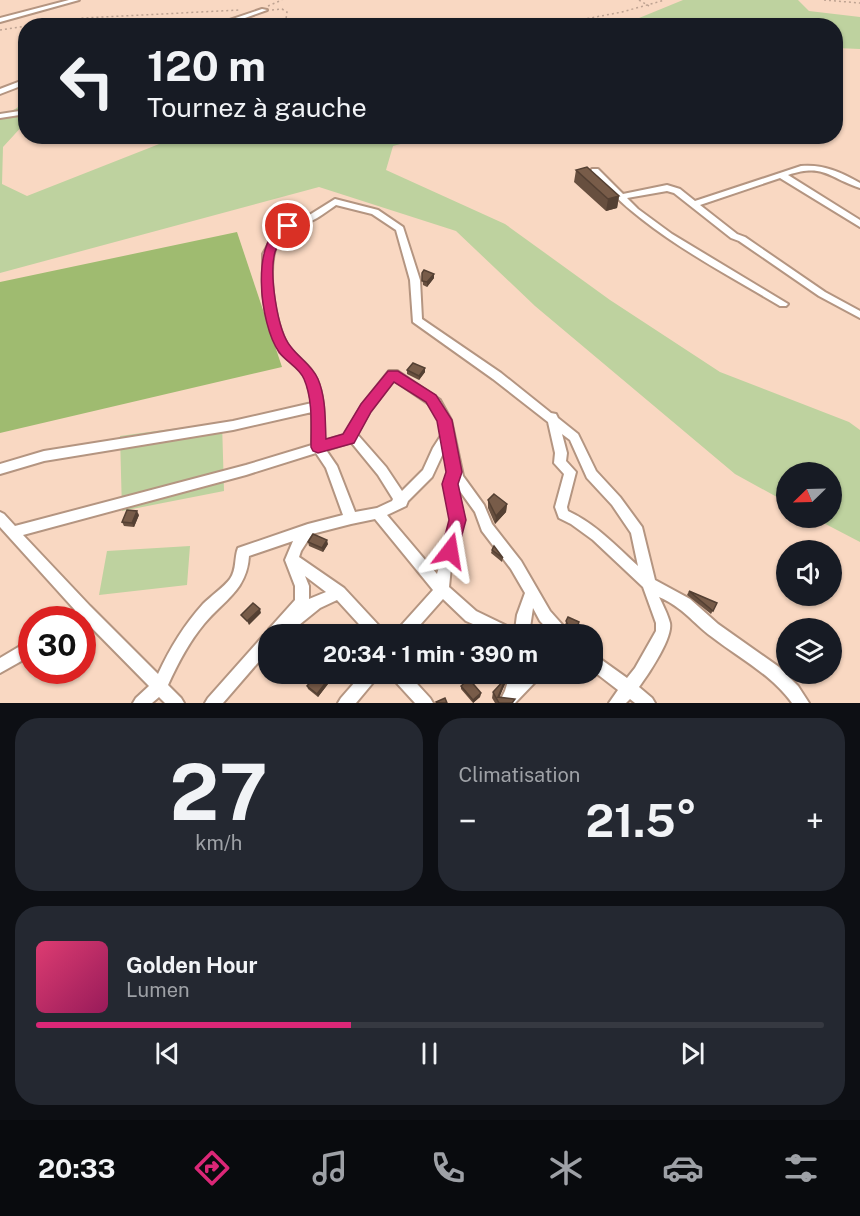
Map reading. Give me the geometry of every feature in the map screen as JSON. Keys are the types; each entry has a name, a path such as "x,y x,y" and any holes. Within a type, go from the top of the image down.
{"street":[{"path":"0,20 76,0"},
{"path":"239,18 264,10"},
{"path":"0,92 18,84"},
{"path":"0,116 18,113"},
{"path":"694,204 815,166 830,170 860,186"},
{"path":"595,171 635,211 669,236 783,304"},
{"path":"782,175 860,224"},
{"path":"621,197 667,188 677,191 727,232 742,239 787,272 860,315"},
{"path":"351,518 331,466 318,447 318,406 312,380 306,369 284,349 272,318 268,295 268,254 279,233 314,216 331,204 339,202 375,212 400,229 415,280 417,320 552,417 578,442 580,452 591,474 637,531 649,584 663,623 663,633 640,673 617,703"},
{"path":"349,438 371,401 393,374 436,403 445,420 454,472 480,509 487,527 516,565 531,594 552,624"},
{"path":"0,469 24,460 161,434 278,417 318,406"},
{"path":"552,417 561,453 560,463 570,472 561,510 587,526 649,584 680,600 717,633 773,671 786,682 801,703"},
{"path":"141,703 160,686 176,653 198,620 219,597 234,585 242,568 243,552 308,530 378,513 402,502 428,473 437,451 447,436"},
{"path":"12,531 246,470 349,438 355,438 391,483 402,502"},
{"path":"412,624 442,590 444,567 458,520 450,484 454,472"},
{"path":"378,513 400,536 442,590 471,616 488,624"},
{"path":"0,518 81,606"},
{"path":"283,624 302,602 302,586 292,560 295,549 308,530"},
{"path":"292,560 339,593 368,624"},
{"path":"288,624 315,603 339,593"},
{"path":"523,624 531,594"},
{"path":"96,621 176,703"},
{"path":"213,703 258,652"},
{"path":"0,666 18,655"},
{"path":"603,668 647,703"},
{"path":"346,703 362,684"},
{"path":"407,684 425,703"},
{"path":"510,699 514,684"},
{"path":"510,699 524,684"}],"path":[{"path":"264,10 270,3 282,0"},
{"path":"639,0 649,6"},
{"path":"588,18 649,6 665,0"},
{"path":"824,0 860,3"},
{"path":"84,18 118,18 212,10 282,9 287,12 288,18"},
{"path":"0,30 18,27"}],"green space":[{"path":"683,0 798,0 809,11 860,17 860,49 843,48 843,18 639,18"},
{"path":"18,107 18,131 3,147 2,184 27,196 159,144 401,144 393,146 386,170 505,224 610,300 720,372 849,422 860,430 860,542 833,528 842,528 842,462 776,462 776,497 735,474 535,306 456,231 319,187 0,273 0,118"},
{"path":"237,232 282,367 0,433 0,282"},
{"path":"222,422 224,491 122,511 120,436"},
{"path":"190,546 187,585 99,595 107,551"}],"building":[{"path":"587,167 619,196 608,199 576,170"},
{"path":"424,270 434,274 427,282 422,281"},
{"path":"413,363 425,368 419,376 407,370"},
{"path":"494,494 507,504 496,516 488,500"},
{"path":"127,510 137,511 132,523 122,522"},
{"path":"313,534 327,540 322,548 308,542"},
{"path":"494,546 503,558 492,550"},
{"path":"689,591 717,603 713,611"},
{"path":"253,603 260,609 247,621 241,615"},
{"path":"568,617 579,622 578,624 568,624"},
{"path":"309,684 325,684 317,694 307,686"},
{"path":"473,684 481,693 473,700 461,686"},
{"path":"500,684 503,684 498,697 515,699 512,703 499,703 493,692"},
{"path":"445,698 447,703 436,702"}],"route":[{"path":"288,226 279,233 268,254 268,295 272,318 284,349 306,369 312,380 318,406 318,447 349,438 366,408 389,376 393,374 431,398 445,420 454,472 450,484 451,497 458,520 450,551"}]}
